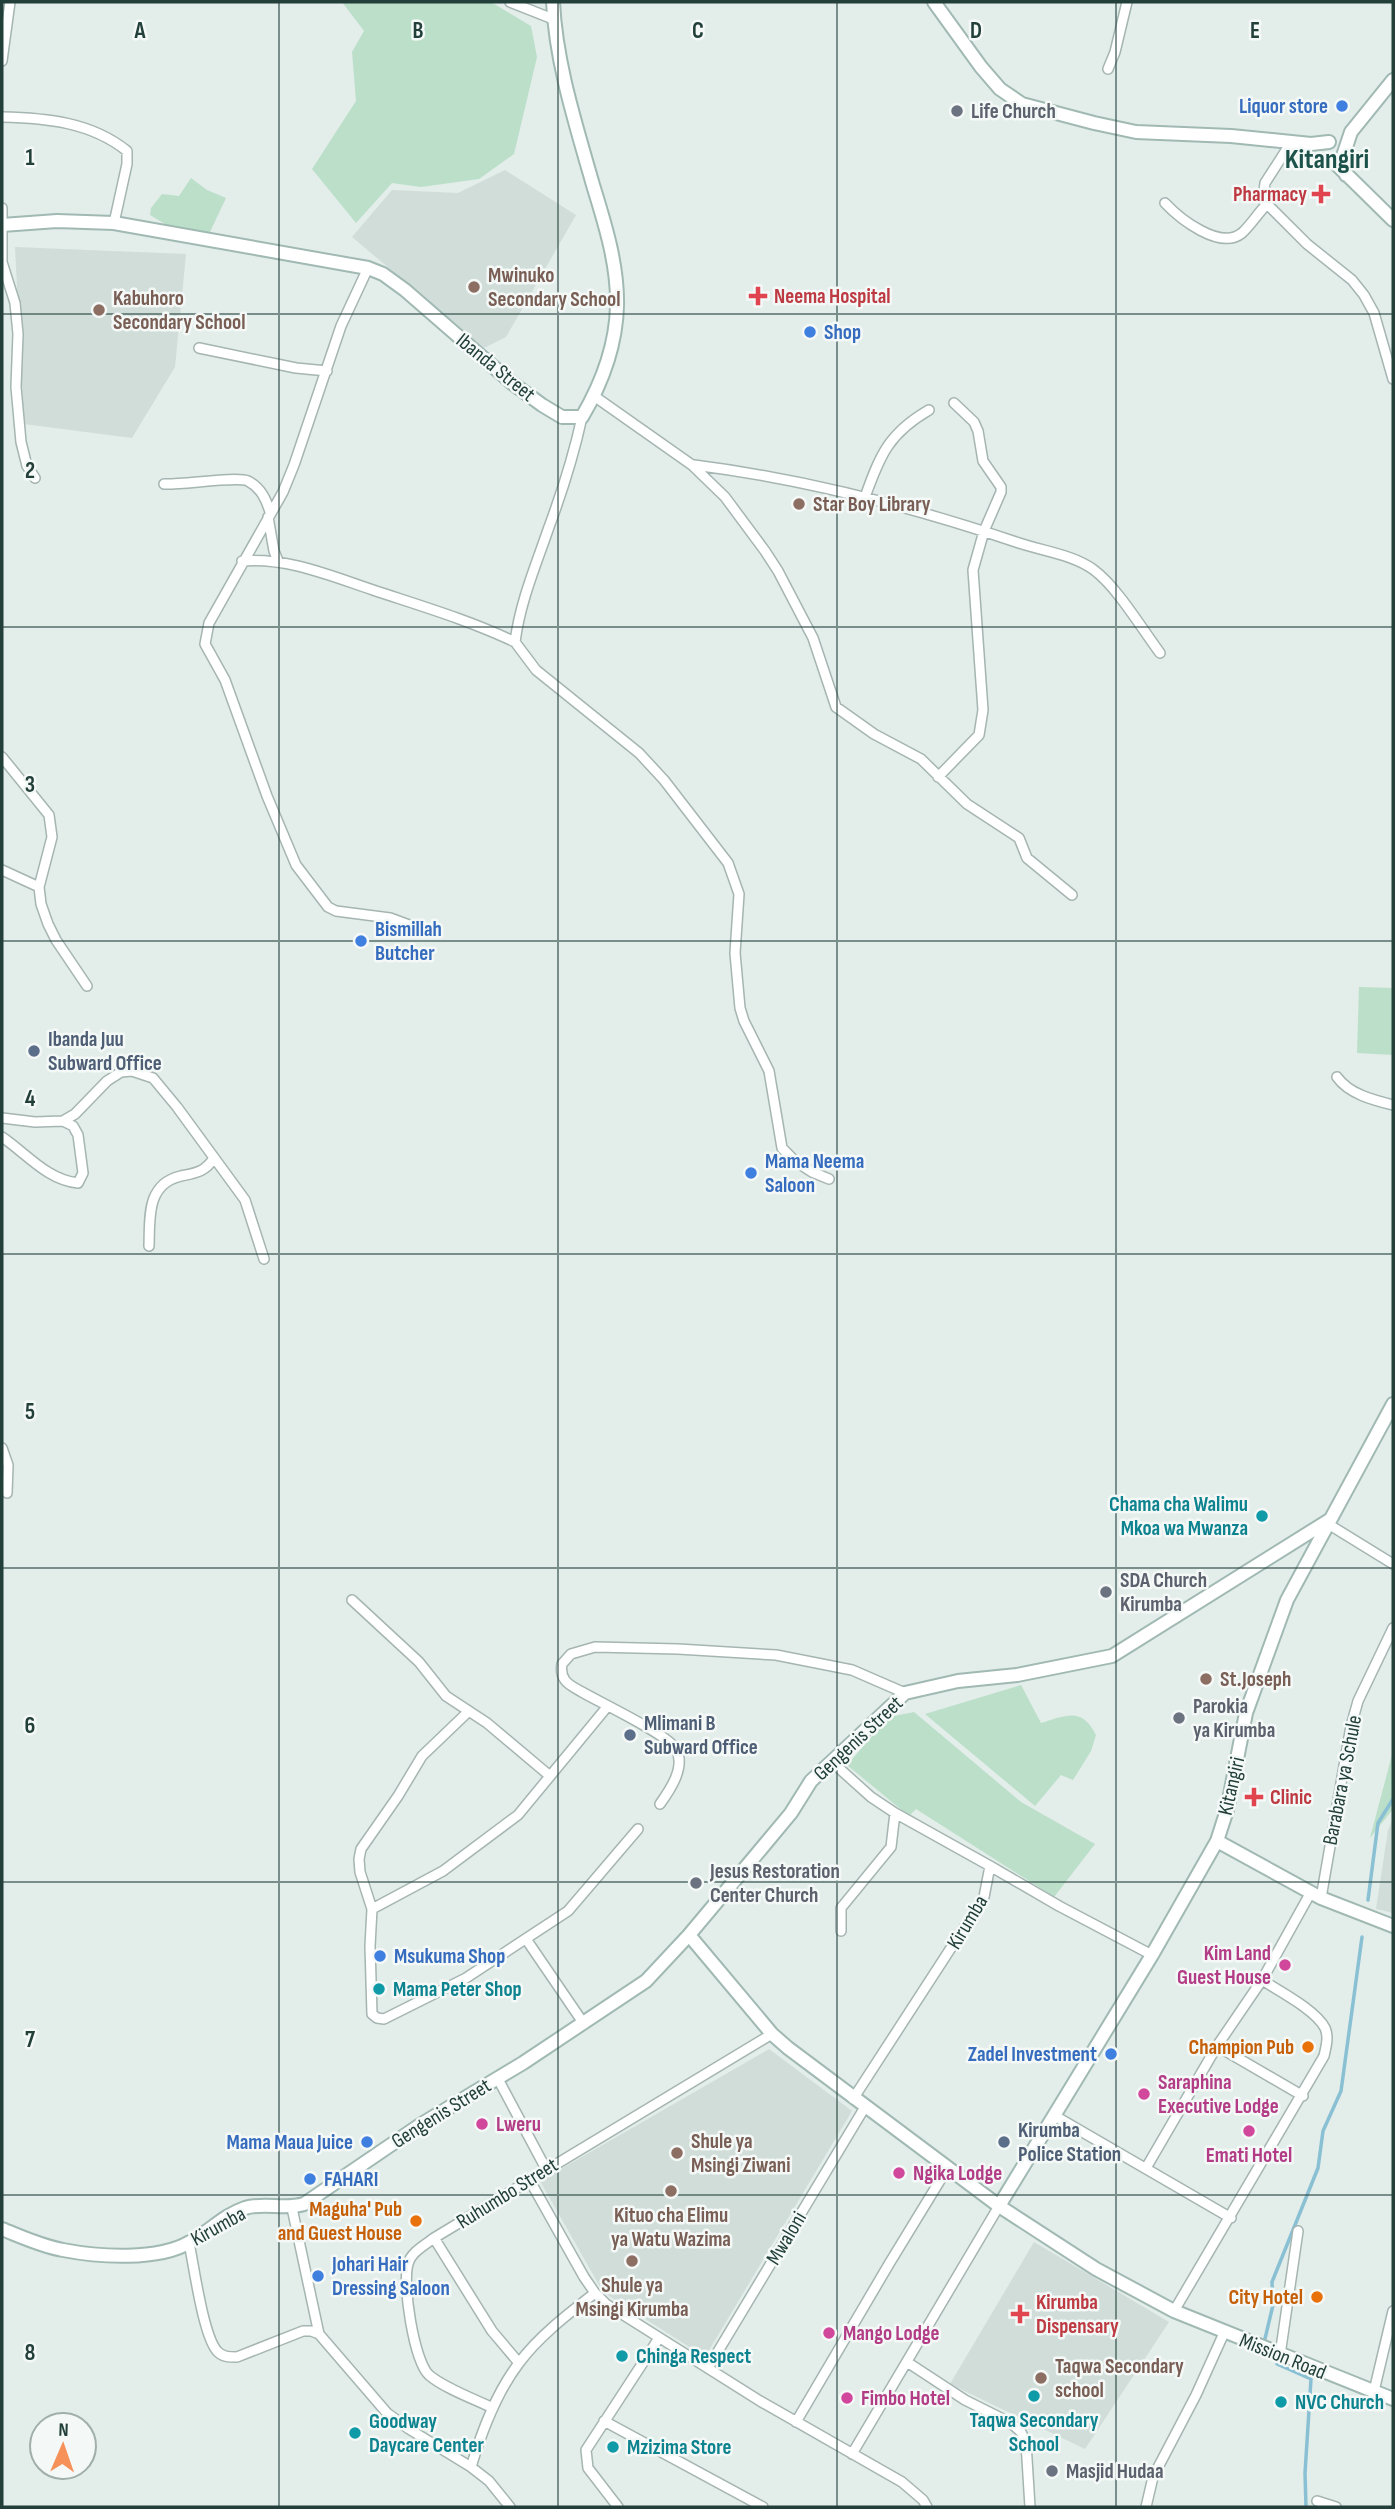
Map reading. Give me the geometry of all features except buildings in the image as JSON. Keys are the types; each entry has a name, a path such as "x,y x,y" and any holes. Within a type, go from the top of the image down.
{"street":[{"path":"2,61 10,2"},
{"path":"510,2 554,19"},
{"path":"515,642 524,599 554,514 582,418 604,377 617,306 606,227 575,122 558,50 552,2"},
{"path":"934,2 981,67 1000,89 1022,104 1136,132 1292,141 1335,150"},
{"path":"1108,69 1127,2"},
{"path":"1335,150 1393,80"},
{"path":"2,117 74,124 116,142 127,151 127,164 114,223"},
{"path":"1292,141 1265,183 1262,195 1267,204 1307,244 1352,280 1364,295 1374,313 1393,379"},
{"path":"1335,150 1346,175 1393,220"},
{"path":"1165,203 1190,225 1221,238 1241,234 1267,204"},
{"path":"2,208 2,262 15,303 18,334 16,387 21,442 27,466 35,478"},
{"name":"Ibanda Street","path":"3,225 57,221 114,223 368,268 383,274 405,290 512,383 542,405 562,417 582,418"},
{"path":"368,268 345,317 283,492 209,623 205,645 235,704 267,796 296,865 328,907 336,911 390,918 428,932"},
{"path":"199,348 296,368 327,371"},
{"path":"594,396 692,465 725,497 778,571 813,638 836,707 874,734 921,759 967,804 1012,831 1019,838 1027,858 1072,895"},
{"path":"938,777 979,735 981,727 980,666 973,583 984,531 1001,492 1001,487 983,461 974,422 954,403"},
{"path":"865,497 888,442 911,420 929,410"},
{"path":"692,465 761,474 865,497 984,531 1093,569 1111,587 1160,653"},
{"path":"164,484 241,479 256,486 264,495 278,561"},
{"path":"242,561 278,561 468,621 515,642 536,670 639,752 718,848 727,863 739,894 735,953 740,1008 769,1072 782,1147 795,1161 829,1179"},
{"path":"2,757 49,815 52,837 39,887 48,924 87,986"},
{"path":"2,870 39,887"},
{"path":"2,1118 35,1122 63,1121 75,1114 107,1081 121,1072 153,1078 245,1200 264,1259"},
{"path":"1337,1077 1360,1095 1393,1105"},
{"path":"2,1137 45,1170 68,1182 78,1183 83,1172 78,1135 73,1126 63,1121"},
{"path":"149,1246 150,1204 154,1195 172,1178 207,1168 214,1158"},
{"name":"Kitangiri","path":"999,2206 1152,1955 1217,1841 1227,1810 1246,1713 1287,1600 1393,1404"},
{"path":"2,1448 8,1465 7,1493"},
{"path":"1330,1521 1393,1564"},
{"name":"Gengenis Street","path":"292,2208 304,2204 420,2125 498,2079 646,1981 689,1935 791,1813 811,1781 905,1693 958,1681 1017,1675 1112,1656 1302,1535 1330,1521"},
{"path":"352,1600 419,1662 446,1696 487,1723 550,1776"},
{"name":"Barabara ya Schule","path":"1262,1980 1316,1895 1358,1701 1393,1628"},
{"path":"660,1804 673,1786 676,1776 676,1749 652,1730 565,1681 561,1673 562,1664 571,1654 595,1647 778,1655 852,1671 905,1693"},
{"path":"372,1909 443,1871 518,1815 607,1707"},
{"path":"469,1711 422,1756 361,1849 360,1872 372,1909 370,1972 372,2014 377,2018 384,2019 466,1978 568,1911 638,1829"},
{"name":"Kirumba","path":"831,1761 871,1797 895,1813 989,1866 989,1881 984,1897 853,2099"},
{"path":"841,1931 841,1908 891,1847 895,1813"},
{"path":"1217,1841 1316,1895 1393,1926"},
{"path":"989,1866 1152,1955"},
{"path":"689,1935 772,2034 853,2099 999,2206 852,2454"},
{"path":"526,1939 584,2024"},
{"path":"1146,2168 1217,2046 1262,1980 1314,2015 1325,2028 1328,2042 1324,2056 1303,2096 1174,2311"},
{"name":"Ruhumbo Street","path":"492,2408 439,2381 422,2365 406,2277 408,2262 414,2252 529,2179 772,2034"},
{"path":"1217,2046 1303,2096"},
{"path":"498,2079 546,2169"},
{"name":"Mwaloni","path":"708,2368 865,2107"},
{"path":"1055,2116 1231,2218"},
{"path":"796,2422 947,2169"},
{"path":"529,2179 595,2293 606,2304 796,2422 902,2482 923,2500 927,2507"},
{"name":"Mission Road","path":"999,2206 1096,2269 1174,2311 1393,2399"},
{"name":"Kirumba","path":"2,2229 37,2244 62,2250 117,2256 166,2251 189,2243 225,2218 245,2208 292,2208"},
{"path":"292,2208 318,2334"},
{"path":"1280,2355 1298,2231"},
{"path":"434,2238 492,2332 519,2363"},
{"path":"189,2243 209,2334 218,2353 226,2357 237,2357 303,2331 318,2334 387,2413 471,2467 489,2481 510,2507"},
{"path":"471,2467 492,2408 519,2363 566,2315 595,2293"},
{"path":"1374,2392 1393,2311"},
{"path":"1146,2507 1153,2477 1196,2395 1224,2333"},
{"path":"618,2507 588,2468 585,2459 590,2442 659,2338"},
{"path":"906,2362 965,2400 1011,2423 1021,2432 1026,2443 1030,2507"},
{"path":"604,2421 762,2507"},
{"path":"1317,2501 1336,2507"}],"shaded area":[{"name":"Mwinuko Secondary School","path":"505,170 576,215 506,337 484,348 352,237 392,190 458,193"},
{"name":"Kabuhoro Secondary School","path":"15,247 186,254 175,367 132,438 24,424"},
{"path":"1393,1819 1393,1913 1376,1909 1388,1830"},
{"path":"769,2049 852,2111 705,2357 603,2292 540,2181"},
{"path":"1034,2242 1169,2322 1085,2449 950,2384"}],"green space":[{"path":"342,2 491,2 531,26 537,57 514,154 479,179 421,187 392,183 356,223 312,169 356,101 352,52 364,31"},
{"path":"191,178 207,190 226,198 209,234 175,230 150,215 151,208 162,194 179,196"},
{"path":"1359,987 1393,988 1393,1055 1357,1053"},
{"path":"1021,1685 1041,1723 1066,1716 1079,1717 1091,1726 1096,1735 1091,1751 1073,1780 1061,1775 1035,1806 925,1714"},
{"path":"914,1712 1021,1802 1095,1844 1054,1897 916,1809 909,1816 847,1765 889,1717"},
{"path":"1393,1751 1393,1809 1370,1838"}],"waterway":[{"path":"1368,1900 1378,1823 1393,1799"},
{"path":"1264,2343 1273,2305 1272,2282 1318,2168 1323,2131 1341,2091 1362,1937"},
{"path":"1277,2364 1311,2379 1305,2473 1306,2507"}],"place":[{"name":"Liquor store","path":"1342,106"},
{"name":"Life Church","path":"957,111"},
{"name":"Pharmacy","path":"1321,194"},
{"name":"Mwinuko Secondary School","path":"474,287"},
{"name":"Neema Hospital","path":"758,296"},
{"name":"Kabuhoro Secondary School","path":"99,310"},
{"name":"Shop","path":"810,332"},
{"name":"Star Boy Library","path":"799,504"},
{"name":"Bismillah Butcher","path":"361,941"},
{"name":"Ibanda Juu Subward Office","path":"34,1051"},
{"name":"Mama Neema Saloon","path":"751,1173"},
{"name":"Chama cha Walimu Mkoa wa Mwanza","path":"1262,1516"},
{"name":"SDA Church Kirumba","path":"1106,1592"},
{"name":"St.Joseph","path":"1206,1679"},
{"name":"Parokia ya Kirumba","path":"1179,1718"},
{"name":"Mlimani B Subward Office","path":"630,1735"},
{"name":"Clinic","path":"1254,1797"},
{"name":"Jesus Restoration Center Church","path":"696,1883"},
{"name":"Msukuma Shop","path":"380,1956"},
{"name":"Kim Land Guest House","path":"1285,1965"},
{"name":"Mama Peter Shop","path":"379,1989"},
{"name":"Champion Pub","path":"1308,2047"},
{"name":"Zadel Investment","path":"1111,2054"},
{"name":"Saraphina Executive Lodge","path":"1144,2094"},
{"name":"Lweru","path":"482,2124"},
{"name":"Emati Hotel","path":"1249,2131"},
{"name":"Mama Maua Juice","path":"367,2142"},
{"name":"Kirumba Police Station","path":"1004,2142"},
{"name":"Shule ya Msingi Ziwani","path":"677,2153"},
{"name":"Ngika Lodge","path":"899,2173"},
{"name":"FAHARI","path":"310,2179"},
{"name":"Kituo cha Elimu ya Watu Wazima","path":"671,2191"},
{"name":"Maguha' Pub and Guest House","path":"416,2221"},
{"name":"Shule ya Msingi Kirumba","path":"632,2261"},
{"name":"Johari Hair Dressing Saloon","path":"318,2276"},
{"name":"City Hotel","path":"1317,2297"},
{"name":"Kirumba Dispensary","path":"1020,2314"},
{"name":"Mango Lodge","path":"829,2333"},
{"name":"Chinga Respect","path":"622,2356"},
{"name":"Taqwa Secondary school","path":"1041,2378"},
{"name":"Taqwa Secondary School","path":"1034,2396"},
{"name":"Fimbo Hotel","path":"847,2398"},
{"name":"NVC Church","path":"1281,2402"},
{"name":"Goodway Daycare Center","path":"355,2433"},
{"name":"Mzizima Store","path":"613,2447"},
{"name":"Masjid Hudaa","path":"1052,2471"}],"district":[{"name":"Kitangiri","path":"1327,158"}]}
